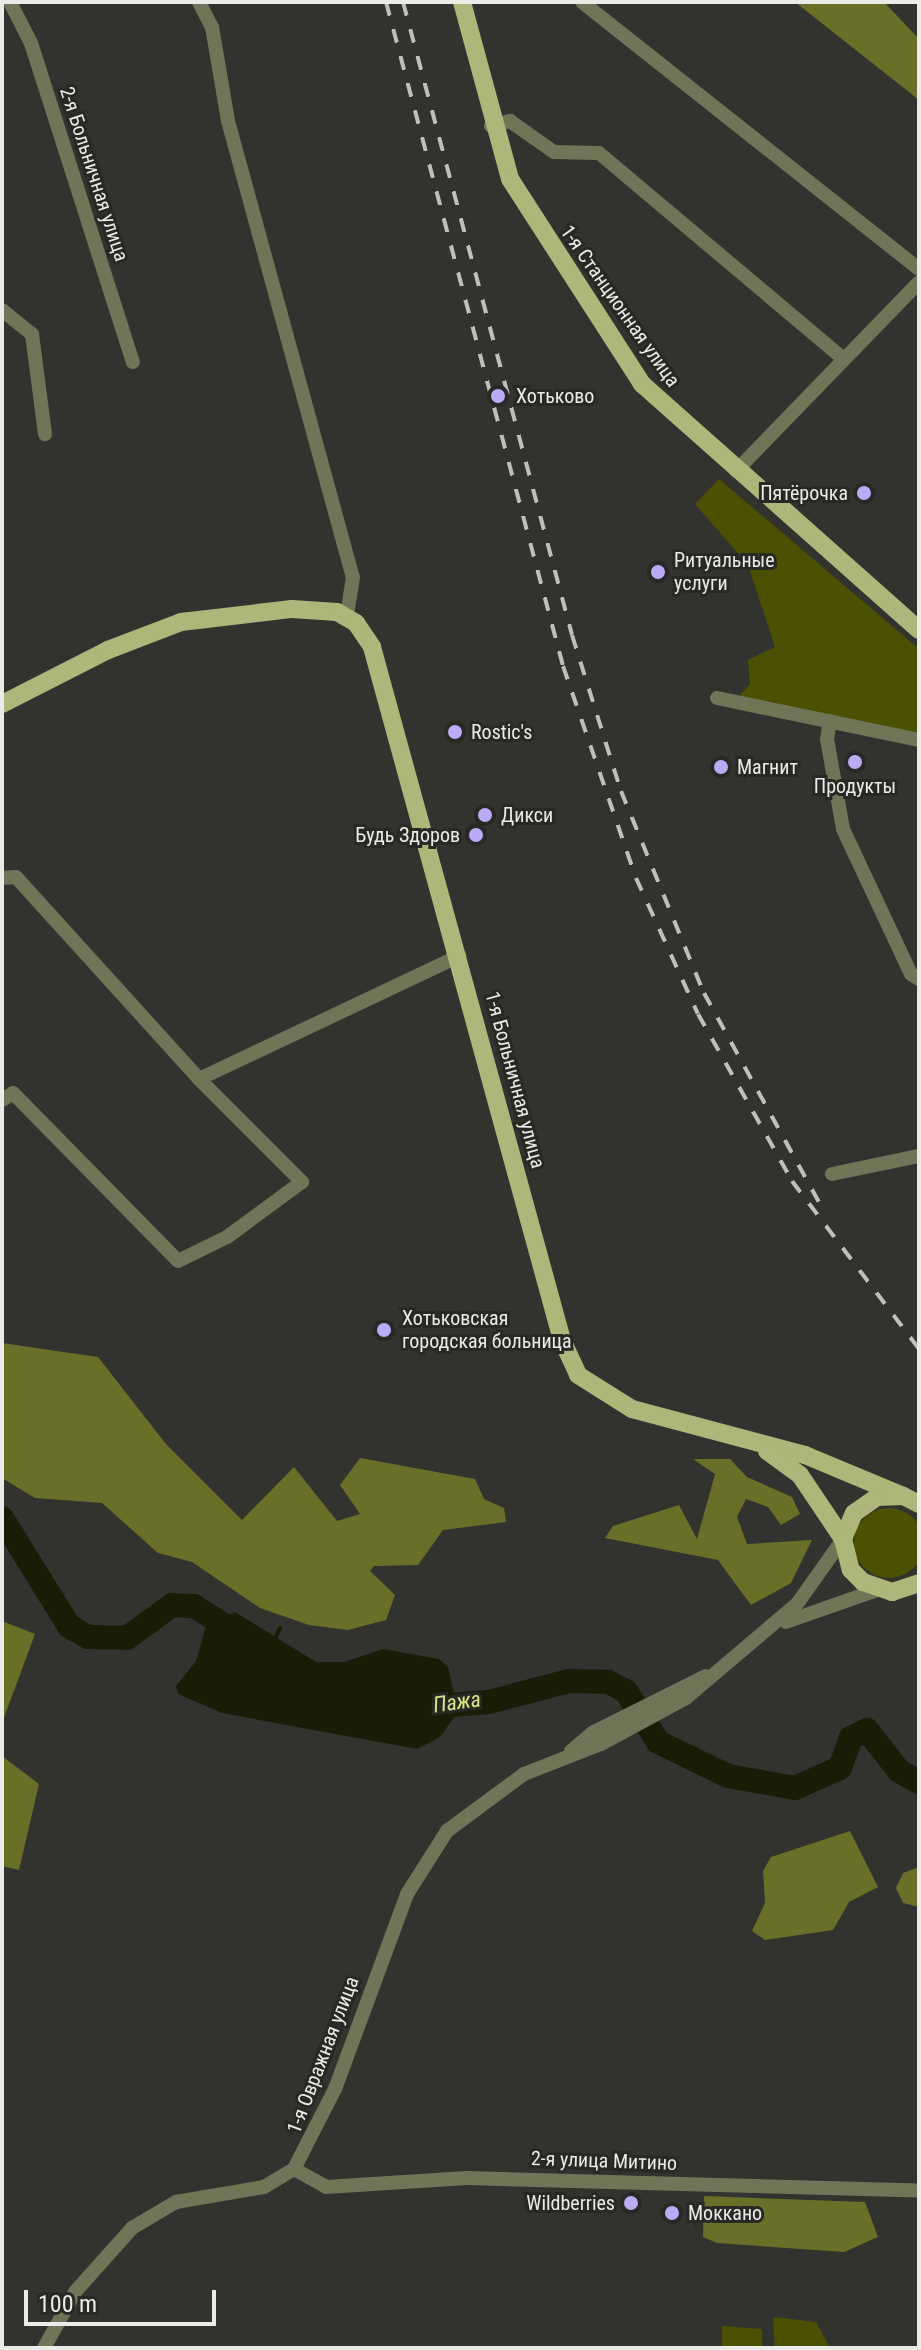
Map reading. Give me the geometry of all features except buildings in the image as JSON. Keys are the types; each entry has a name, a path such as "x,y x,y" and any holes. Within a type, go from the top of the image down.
{"main road":[{"name":"1-я Станционная улица","path":"462,2 491,126 519,196 642,384 736,471 919,630"},
{"path":"2,704 108,650 181,622 292,609 347,615"},
{"name":"1-я Больничная улица","path":"347,615 372,647 562,1340 578,1375 617,1404 805,1455 913,1500"},
{"path":"758,1444 800,1475 843,1539 851,1570 877,1590 919,1583"},
{"path":"843,1539 864,1503 913,1500"}],"street":[{"name":"2-я Больничная улица","path":"10,2 31,43 133,362"},
{"path":"199,2 212,27 228,121 353,577 347,615"},
{"path":"582,2 919,269"},
{"path":"491,126 510,121 554,152 599,153 844,359"},
{"path":"736,471 919,282"},
{"path":"2,310 32,334 45,434"},
{"path":"717,698 919,740"},
{"path":"830,721 827,739 843,829 911,974 919,979"},
{"path":"2,878 16,877 199,1079 302,1182 227,1237 178,1261 13,1093 2,1100"},
{"path":"199,1079 459,956"},
{"path":"832,1174 919,1156"},
{"path":"772,1629 819,1580 843,1539"},
{"path":"772,1629 820,1605 877,1590"},
{"name":"1-я Овражная улица","path":"294,2169 335,2089 421,1866 466,1813 684,1692 772,1629"},
{"path":"44,2348 75,2292 132,2228 176,2202 264,2187 294,2169"},
{"name":"2-я улица Митино","path":"294,2169 326,2187 467,2178 919,2191"}],"shaded area":[{"path":"719,479 919,649 919,733 739,696 750,684 748,660 775,647 748,565 695,504"},
{"path":"889,1508 914,1518 924,1543 914,1568 889,1578 864,1568 854,1543 864,1518"},
{"path":"235,1612 316,1662 344,1662 383,1649 439,1659 448,1667 458,1712 440,1737 417,1749 222,1713 178,1694 176,1686 196,1661 206,1626"},
{"path":"773,2317 816,2322 830,2348 775,2348"},
{"path":"722,2326 762,2329 762,2348 722,2348"}],"green space":[{"path":"795,2 884,2 919,39 919,100"},
{"path":"2,1343 98,1357 166,1444 242,1520 294,1467 337,1521 360,1514 340,1485 360,1458 475,1479 484,1499 504,1508 506,1522 443,1530 418,1565 374,1566 370,1571 395,1595 386,1620 348,1630 309,1625 260,1608 192,1562 158,1553 102,1503 35,1498 2,1478"},
{"path":"693,1459 730,1459 747,1477 792,1497 800,1514 781,1525 768,1507 746,1499 737,1517 747,1544 812,1540 791,1583 751,1605 718,1560 605,1538 613,1526 679,1505 697,1539 715,1474"},
{"path":"2,1621 35,1634 2,1723"},
{"path":"2,1756 39,1784 19,1870 2,1866"},
{"path":"850,1831 878,1887 849,1902 833,1930 765,1940 752,1931 765,1903 763,1871 771,1857"},
{"path":"919,1867 919,1907 903,1903 896,1888 903,1873"},
{"path":"704,2196 865,2202 878,2237 844,2252 717,2243 703,2237"}],"waterway":[{"name":"Пажа","path":"2,1518 69,1626 88,1637 127,1638 172,1605 194,1606 241,1636"},
{"path":"276,1637 280,1628"},
{"name":"Пажа","path":"426,1707 489,1702 569,1681 608,1682 626,1691 658,1742 728,1776 795,1788 840,1768 851,1738 867,1730 899,1771 919,1782"}],"railway":[{"path":"386,2 563,666 636,878 698,1014 792,1181 919,1349"},
{"path":"403,2 572,635 621,791 704,993 819,1202"}],"place":[{"name":"Хотьково","path":"498,396"},
{"name":"Пятёрочка","path":"864,493"},
{"name":"Ритуальные услуги","path":"658,572"},
{"name":"Rostic's","path":"455,732"},
{"name":"Продукты","path":"855,762"},
{"name":"Магнит","path":"721,767"},
{"name":"Дикси","path":"485,815"},
{"name":"Будь Здоров","path":"476,835"},
{"name":"Хотьковская городская больница","path":"384,1330"},
{"name":"Wildberries","path":"631,2203"},
{"name":"Моккано","path":"672,2213"}]}
